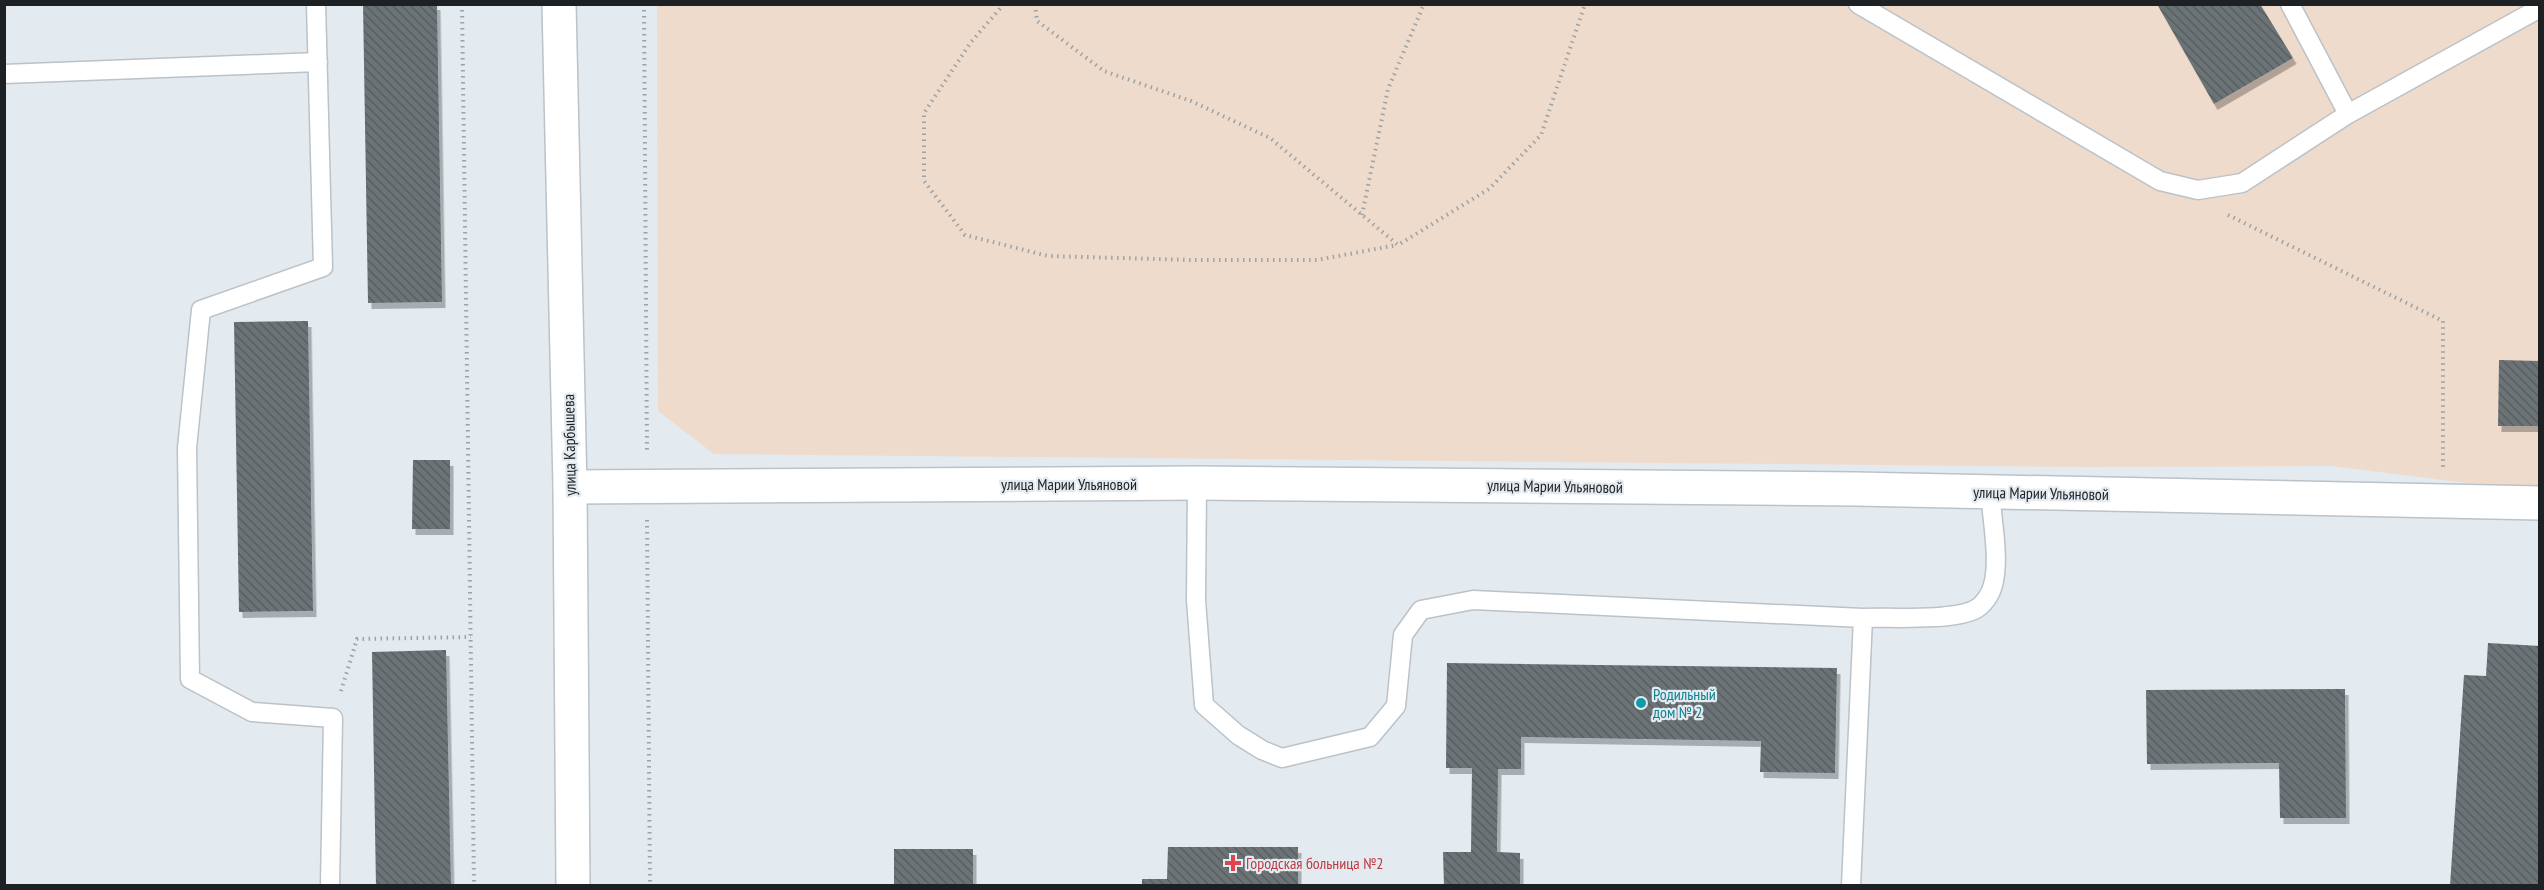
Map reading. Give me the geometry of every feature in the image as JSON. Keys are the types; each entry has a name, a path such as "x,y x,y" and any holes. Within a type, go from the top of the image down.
{"street":[{"name":"улица Карбышева","path":"560,4 570,487 573,885"},
{"name":"улица Марии Ульяновой","path":"570,487 1197,483 1990,492 2540,504"}],"lane":[{"path":"316,4 323,267 201,310 187,448 190,679 252,712 333,718 330,885"},
{"path":"1858,4 2160,182 2198,190 2242,183 2348,114 2540,8"},
{"path":"2290,4 2348,114"},
{"path":"4,74 318,62"},
{"path":"1197,483 1196,600 1204,705 1238,735 1262,750 1282,758 1370,737 1396,706 1402,636 1421,610 1473,600 1863,618 1954,615 1974,610 1984,603 1993,586 1995,570 1990,492"},
{"path":"1851,885 1863,618"}],"path":[{"path":"462,4 474,885"},
{"path":"644,4 650,885"},
{"path":"1004,4 971,42 924,112 924,181 965,235 1048,256 1191,260 1317,260 1398,245 1489,189 1541,135 1585,4"},
{"path":"1035,4 1037,21 1104,71 1191,101 1270,138 1398,245"},
{"path":"1362,216 1388,89 1424,4"},
{"path":"2223,212 2443,321 2443,502"},
{"path":"333,718 357,639 471,637"}],"shaded area":[{"path":"657,5 2539,5 2539,492 2331,466 2085,467 714,454 658,411"}],"building":[{"path":"363,4 437,4 442,302 368,303"},
{"path":"2157,4 2260,4 2293,58 2214,104"},
{"path":"308,321 313,611 239,612 234,322"},
{"path":"2499,360 2540,361 2540,426 2498,426"},
{"path":"413,460 450,460 450,529 412,529"},
{"path":"2488,643 2540,646 2540,886 2450,886 2464,675 2486,676"},
{"path":"446,650 451,886 376,886 372,652"},
{"name":"Родильный дом № 2","path":"1447,663 1837,668 1835,773 1760,772 1761,741 1521,737 1521,769 1498,769 1497,852 1520,853 1520,886 1444,886 1443,852 1471,852 1472,768 1446,768"},
{"path":"2345,689 2346,818 2280,818 2279,763 2147,764 2146,690"},
{"name":"Городская больница №2","path":"1168,847 1298,847 1298,886 1142,886 1142,879 1167,879"},
{"path":"894,849 973,849 973,886 894,886"}],"place":[{"name":"Родильный дом № 2","path":"1641,703"},
{"name":"Городская больница №2","path":"1233,863"}]}
